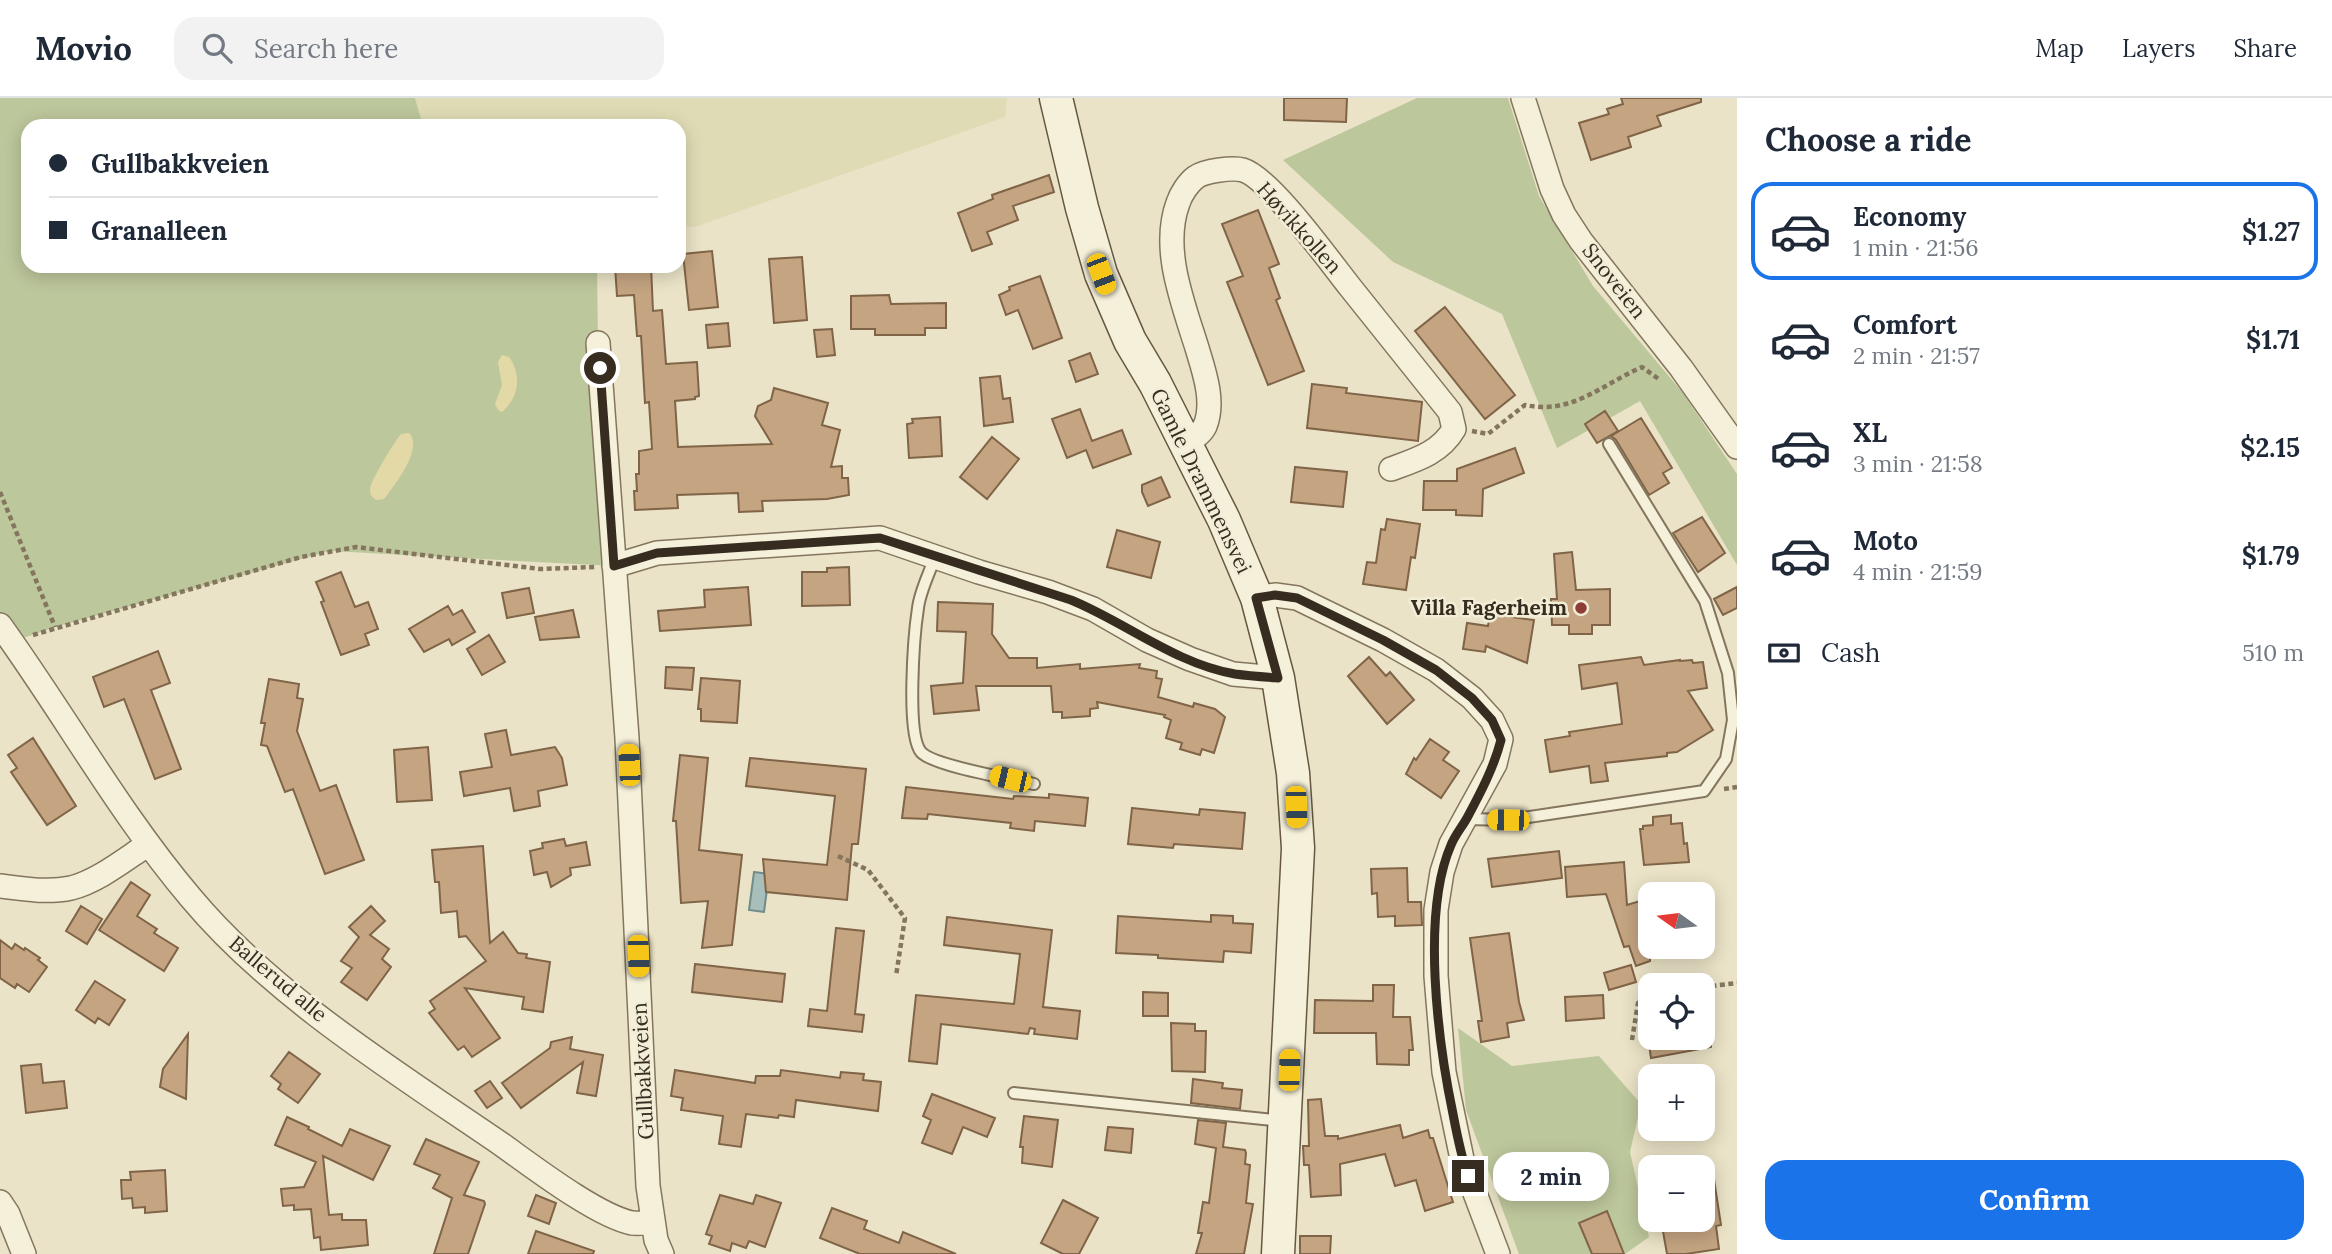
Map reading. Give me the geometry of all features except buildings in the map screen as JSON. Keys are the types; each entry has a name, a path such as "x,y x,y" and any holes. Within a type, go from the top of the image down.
{"main road":[{"name":"Gamle Drammensvei","path":"1056,98 1084,219 1101,274 1130,341 1186,443 1224,520 1256,598 1278,678 1293,773 1298,848 1278,1254"}],"street":[{"name":"Snoveien","path":"1523,98 1552,189 1564,215 1581,241 1681,368 1737,447"},
{"name":"Høvikkollen","path":"1186,443 1197,437 1204,428 1208,416 1208,391 1181,297 1173,251 1172,219 1181,195 1196,178 1215,171 1243,170 1262,183 1294,215 1450,412 1454,429 1449,438 1434,452 1391,469"},
{"name":"Gullbakkveien","path":"598,343 626,725 648,1186 656,1242"},
{"path":"614,566 657,553 880,538 1082,605 1189,659 1233,674 1278,678"},
{"path":"1256,598 1275,595 1297,598 1425,664 1472,698 1492,720 1501,740 1495,764 1451,844 1442,872 1436,910 1436,976 1444,1072 1462,1159 1498,1254"},
{"name":"Ballerud alle","path":"6,633 147,845 230,941 296,999 480,1130 600,1210 635,1224 656,1242"},
{"path":"0,886 36,891 72,888 107,872 147,845"},
{"path":"0,1202 8,1214 24,1254"}],"lane":[{"path":"1467,819 1508,820 1704,791 1726,759 1733,720 1728,673 1705,601 1609,444"},
{"path":"935,558 918,607 917,619 912,693 913,733 921,752 939,762 1034,784"},
{"path":"1014,1093 1286,1121"}],"path":[{"path":"1489,434 1525,405 1559,407 1579,400 1642,367"},
{"path":"0,492 55,627"},
{"path":"6,633 55,627 301,557 356,547 540,569 614,566"},
{"path":"838,856 868,870 905,918 896,976"},
{"path":"1715,986 1737,983"},
{"path":"1632,1041 1638,1003"}],"shaded area":[{"path":"415,98 1007,98 1005,117 695,227 686,226 686,119 421,119"}],"green space":[{"path":"0,98 415,98 421,119 21,119 21,273 597,273 598,343 614,566 330,551 55,627 12,642 0,625"},
{"path":"1417,98 1508,98 1539,196 1593,286 1683,393 1737,474 1737,565 1640,401 1557,448 1502,314 1393,262 1283,160"},
{"path":"1458,1028 1512,1066 1599,1056 1638,1101 1638,1117 1630,1152 1638,1188 1638,1232 1648,1232 1649,1237 1625,1254 1519,1254 1466,1110"}],"sand":[{"path":"502,355 509,357 513,364 517,386 512,400 502,412 495,404 502,385 498,362"},
{"path":"409,433 413,448 406,467 384,499 376,500 370,492 374,479 401,434"}],"water":[{"path":"754,872 769,874 764,912 749,910"}],"place":[{"name":"Villa Fagerheim","path":"1581,608"}],"route":[{"path":"600,368 614,566 657,553 880,538 1071,600 1189,659 1233,674 1278,678 1256,598 1275,595 1297,598 1383,640 1436,670 1472,698 1492,720 1501,740 1495,764 1451,844 1442,872 1436,910 1436,976 1444,1072 1468,1176"}]}
